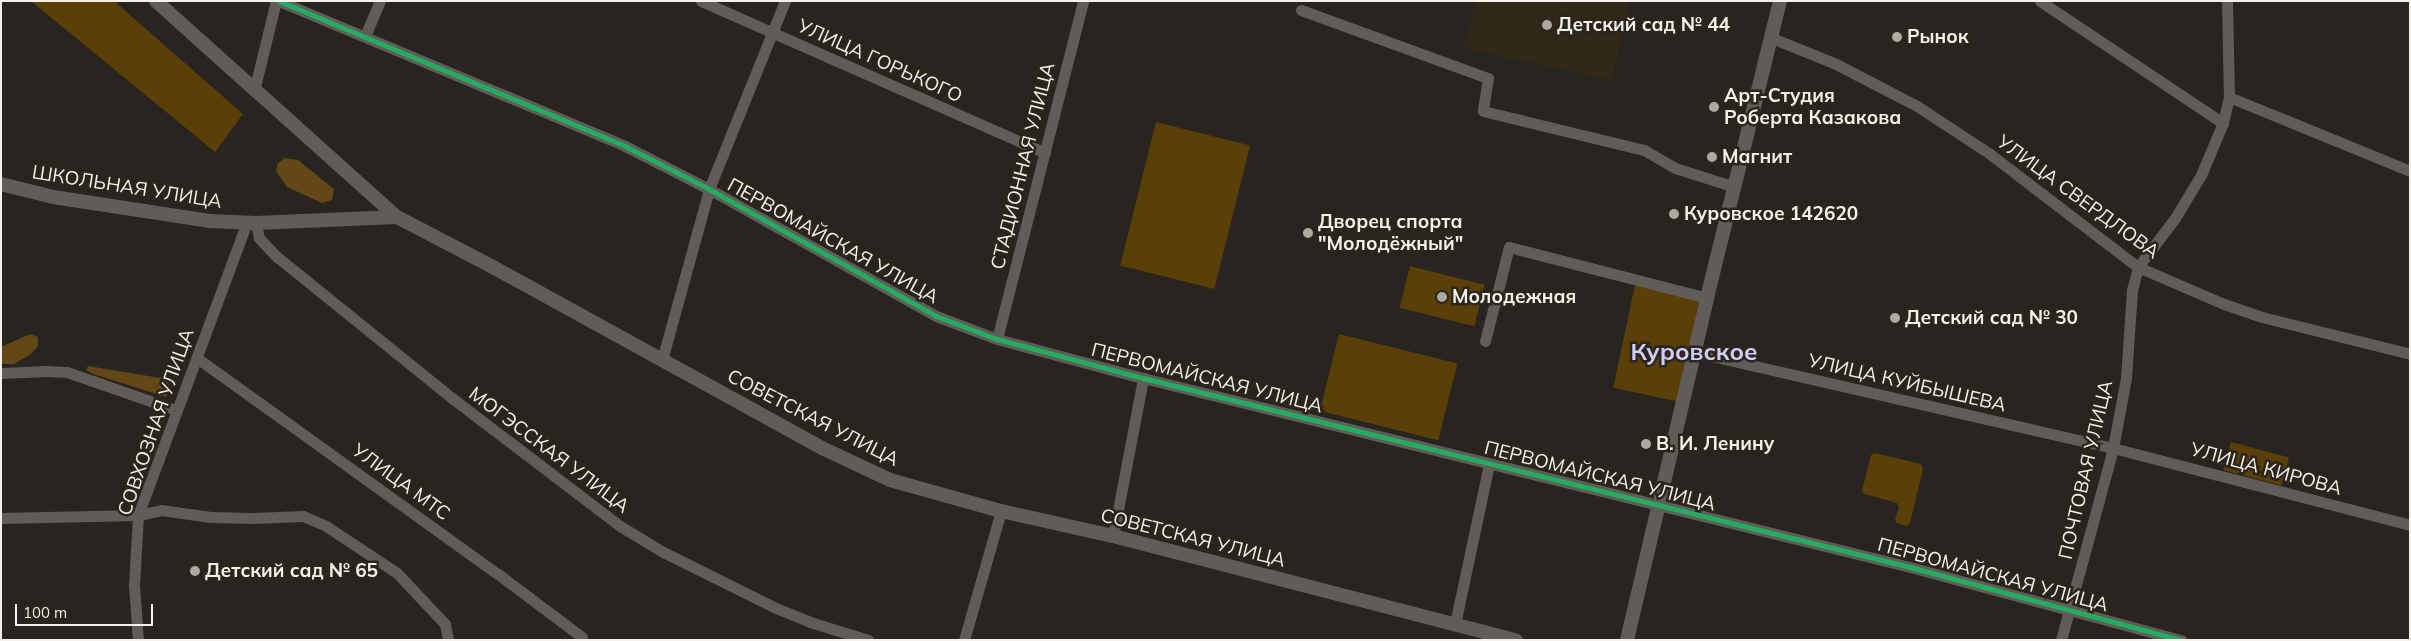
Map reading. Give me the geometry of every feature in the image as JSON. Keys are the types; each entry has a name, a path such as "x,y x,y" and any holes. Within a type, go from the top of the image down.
{"street":[{"name":"СОВЕТСКАЯ УЛИЦА","path":"156,1 396,217 483,262 822,448 890,480 1001,511 1113,536 1516,640"},
{"name":"ПЕРВОМАЙСКАЯ УЛИЦА","path":"254,91 277,1 365,36 625,146 709,189 936,316 997,339 1143,378 1660,507 1910,567 2182,640"},
{"path":"365,36 380,1"},
{"name":"УЛИЦА ГОРЬКОГО","path":"701,1 1045,153"},
{"path":"662,360 709,189 785,1"},
{"name":"СТАДИОННАЯ УЛИЦА","path":"997,339 1083,1"},
{"path":"1627,640 1660,507 1694,352 1780,1"},
{"path":"2040,1 2223,123"},
{"name":"ПОЧТОВАЯ УЛИЦА","path":"2061,640 2113,448 2126,378 2132,290 2138,267 2176,218 2201,175 2223,123 2229,97 2227,1"},
{"path":"1301,10 1488,78 1483,111 1644,150 1675,168 1734,187"},
{"name":"УЛИЦА СВЕРДЛОВА","path":"1772,38 1836,64 1917,106 1990,154 2138,267 2224,304 2262,317 2410,354"},
{"path":"2229,97 2410,171"},
{"name":"ШКОЛЬНАЯ УЛИЦА","path":"1,184 53,197 209,221 252,222 396,217"},
{"name":"СОВХОЗНАЯ УЛИЦА","path":"138,640 134,585 138,515 196,358 252,222"},
{"name":"МОГЭССКАЯ УЛИЦА","path":"252,222 259,238 276,256 452,398 620,526 662,552 776,608 810,622 868,640"},
{"path":"1485,341 1509,247 1707,298"},
{"name":"УЛИЦА КУЙБЫШЕВА","path":"1694,352 2113,448"},
{"name":"УЛИЦА МТС","path":"196,358 498,574 584,639"},
{"path":"1,373 67,372 176,410"},
{"path":"1113,536 1143,378"},
{"name":"УЛИЦА КИРОВА","path":"2113,448 2410,525"},
{"path":"1455,624 1489,464"},
{"path":"1,518 138,515 161,510 231,518 303,516 326,526 397,574 445,624 448,640"},
{"path":"964,640 1001,511"}],"shaded area":[{"path":"31,1 114,1 243,114 215,152"},
{"name":"Детский сад № 44","path":"1475,1 1630,1 1612,80 1464,48"},
{"path":"1156,122 1250,145 1214,289 1120,266"},
{"path":"285,158 298,160 334,189 332,200 322,203 287,187 276,171 278,163"},
{"name":"Молодежная","path":"1410,266 1485,285 1474,326 1400,308"},
{"path":"1635,285 1700,299 1678,401 1613,388"},
{"path":"30,334 38,337 38,346 31,354 14,364 1,364 1,347"},
{"path":"1339,334 1457,364 1438,440 1320,411"},
{"path":"88,366 166,379 170,387 166,397 93,374 86,370"},
{"path":"2231,442 2289,458 2281,486 2223,470"},
{"path":"1875,453 1921,464 1923,469 1910,523 1907,526 1897,523 1895,520 1899,507 1897,503 1864,494 1862,491 1871,455"}],"cycle path":[{"path":"279,1 625,146 709,189 936,316 997,339 1143,378 1910,567 2181,640"}],"place":[{"name":"Детский сад № 44","path":"1547,25"},
{"name":"Рынок","path":"1897,37"},
{"name":"Арт-Студия Роберта Казакова","path":"1714,107"},
{"name":"Магнит","path":"1712,157"},
{"name":"Куровское 142620","path":"1674,214"},
{"name":"Дворец спорта \"Молодёжный\"","path":"1308,233"},
{"name":"Молодежная","path":"1442,297"},
{"name":"Детский сад № 30","path":"1895,318"},
{"name":"В. И. Ленину","path":"1646,444"},
{"name":"Детский сад № 65","path":"195,571"}],"district":[{"name":"Куровское","path":"1694,352"}]}
